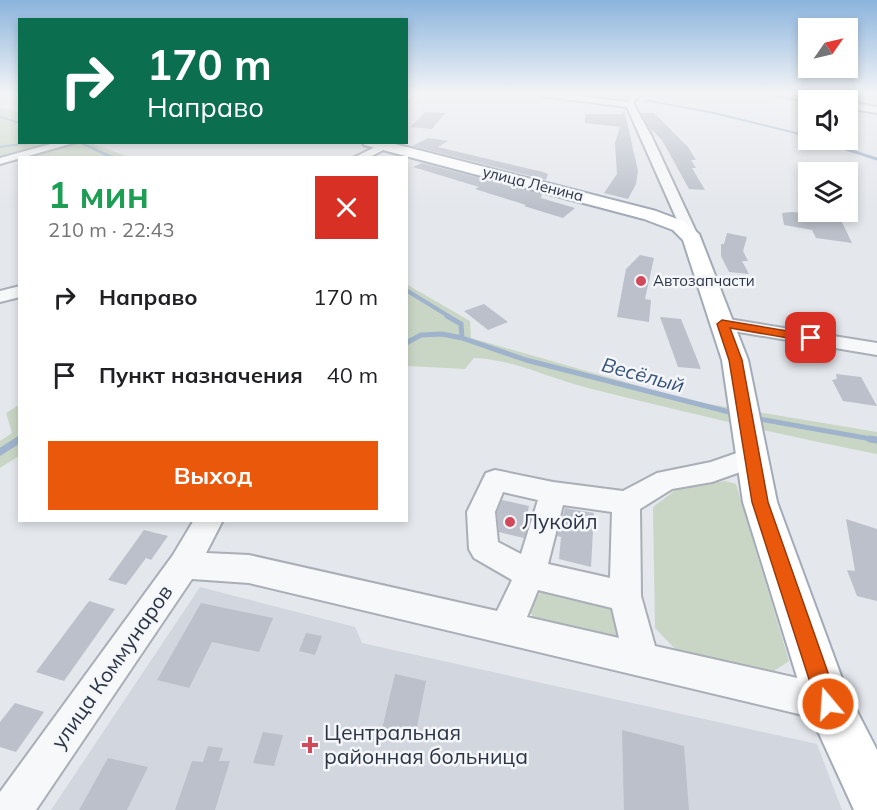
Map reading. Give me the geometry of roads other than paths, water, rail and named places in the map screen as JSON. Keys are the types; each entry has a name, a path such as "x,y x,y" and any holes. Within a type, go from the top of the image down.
{"main road":[{"name":"улица Ленина","path":"377,144 637,211 671,222 692,238"},
{"path":"692,238 735,360 760,502 828,704 877,803"}],"street":[{"path":"644,132 692,238"},
{"path":"20,156 68,144"},
{"path":"361,156 377,144"},
{"path":"0,161 18,156"},
{"path":"637,211 667,211 678,206"},
{"path":"0,297 18,292"},
{"path":"722,324 877,349"},
{"path":"625,596 530,574 484,549 481,512 495,480 553,494 626,503 666,480 712,472 746,428"},
{"path":"506,628 530,574 553,494"},
{"path":"626,503 625,596 642,661"},
{"name":"улица Коммунаров","path":"12,810 184,565 208,522"},
{"path":"184,565 249,569 828,704"}],"waterway":[{"path":"791,132 798,134"},
{"path":"0,147 20,144"},
{"path":"84,144 97,150"},
{"path":"94,149 110,156"},
{"path":"849,150 877,159"},
{"path":"408,291 450,317"},
{"path":"447,316 461,324 462,338"},
{"name":"Весёлый","path":"408,342 421,335 442,334 462,338"},
{"name":"Весёлый","path":"462,338 526,360 737,414"},
{"name":"Весёлый","path":"754,418 877,440 870,439"},
{"name":"Весёлый","path":"0,452 18,440"}],"place":[{"name":"Автозапчасти","path":"641,281"},
{"name":"Лукойл","path":"510,522"},
{"name":"Центральная районная больница","path":"310,745"}]}
